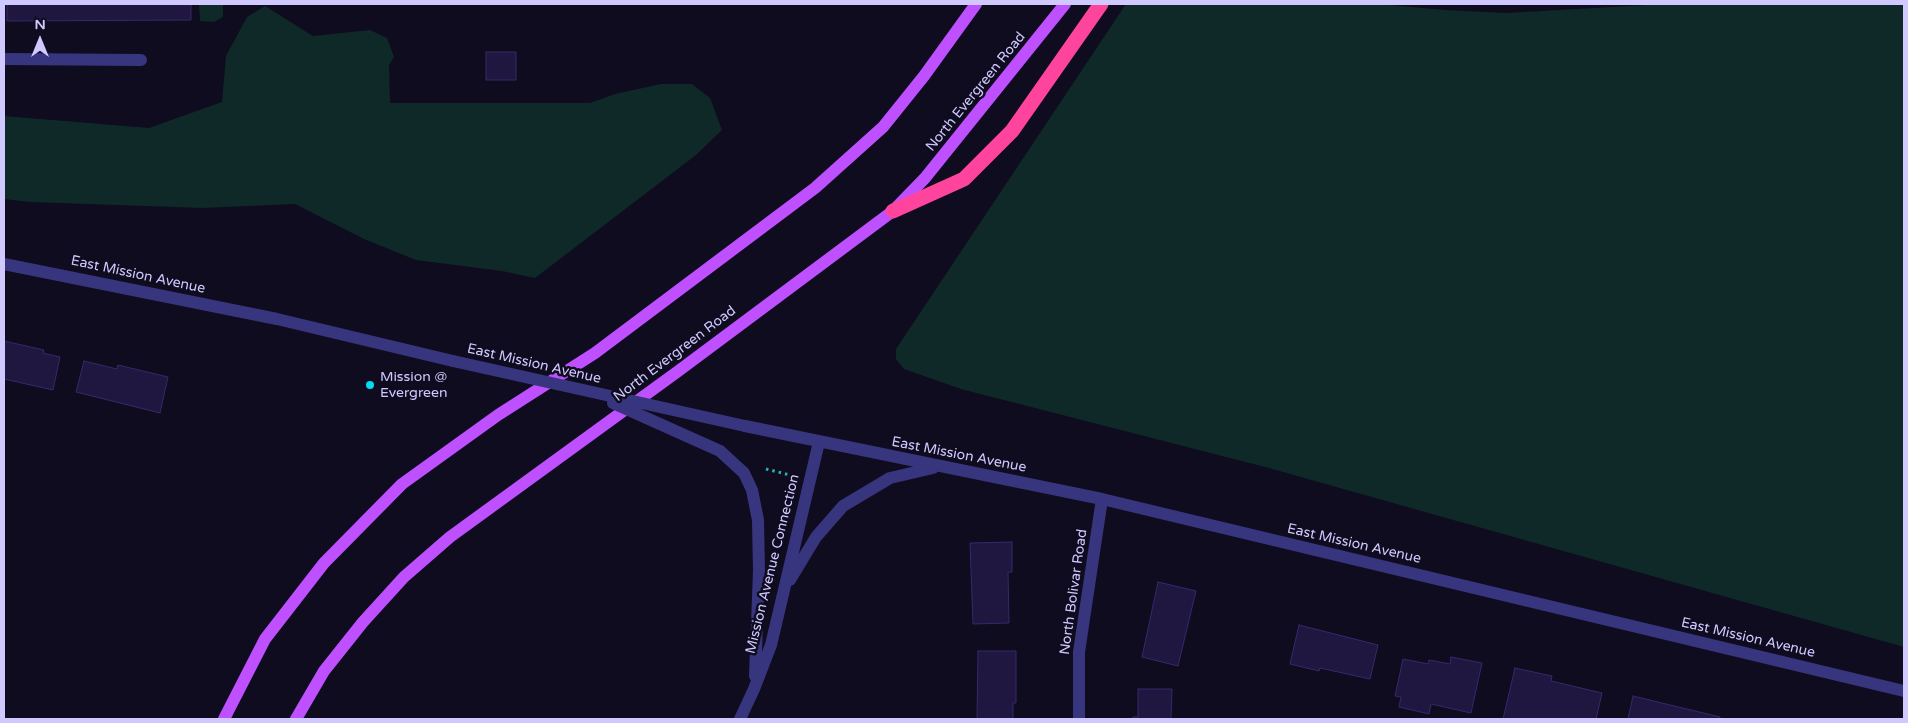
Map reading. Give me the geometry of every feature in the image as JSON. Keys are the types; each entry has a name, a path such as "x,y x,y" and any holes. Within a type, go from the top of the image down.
{"highway":[{"path":"893,211 964,179 1012,131 1101,4"}],"main road":[{"path":"224,719 265,639 324,564 402,484 498,415 595,353 815,188 883,127 924,76 976,4"},
{"name":"North Evergreen Road","path":"296,719 324,671 363,622 404,577 450,537 669,378 893,211 926,178 1065,4"}],"street":[{"path":"4,59 141,60"},
{"name":"East Mission Avenue","path":"4,264 277,320 590,392 819,442 1102,499 1904,691"},
{"path":"590,392 720,452 744,473 752,490 758,520 759,571 754,689"},
{"name":"Mission Avenue Connection","path":"740,719 771,645 819,442"},
{"path":"784,589 816,537 843,506 890,478 938,467"},
{"name":"North Bolivar Road","path":"1079,719 1079,652 1102,499"}],"path":[{"path":"758,467 790,475"}],"green space":[{"path":"199,4 223,4 223,17 214,22 200,21"},
{"path":"1126,4 1378,4 1506,13 1665,4 1904,4 1904,647 1269,468 961,389 904,369 896,359 896,349"},
{"path":"265,6 313,36 370,30 387,38 394,57 389,65 390,103 590,103 615,94 661,84 692,84 710,98 722,130 696,155 535,278 502,271 416,260 364,239 295,204 203,208 30,202 4,199 4,116 149,128 222,102 226,56 247,17"}],"building":[{"path":"7,4 191,4 191,20 7,21"},
{"path":"486,52 516,52 516,80 486,80"},
{"path":"4,341 44,350 43,353 60,357 53,390 4,379"},
{"path":"84,361 117,369 118,365 168,377 160,413 76,392"},
{"path":"1012,542 1012,572 1008,572 1009,623 973,624 970,543"},
{"path":"1158,582 1196,591 1178,666 1142,657"},
{"path":"1299,625 1378,645 1370,679 1320,668 1319,671 1290,664"},
{"path":"978,651 1016,651 1016,703 1013,703 1013,719 977,719"},
{"path":"1451,657 1482,663 1471,713 1431,704 1429,714 1399,707 1401,697 1395,696 1403,659 1428,664 1429,660 1450,664"},
{"path":"1515,668 1552,676 1551,681 1602,693 1596,719 1503,719"},
{"path":"1138,689 1172,689 1171,719 1133,719 1133,717 1138,717"},
{"path":"1633,696 1720,717 1720,719 1628,719"}],"place":[{"name":"Mission @ Evergreen","path":"370,385"}]}
